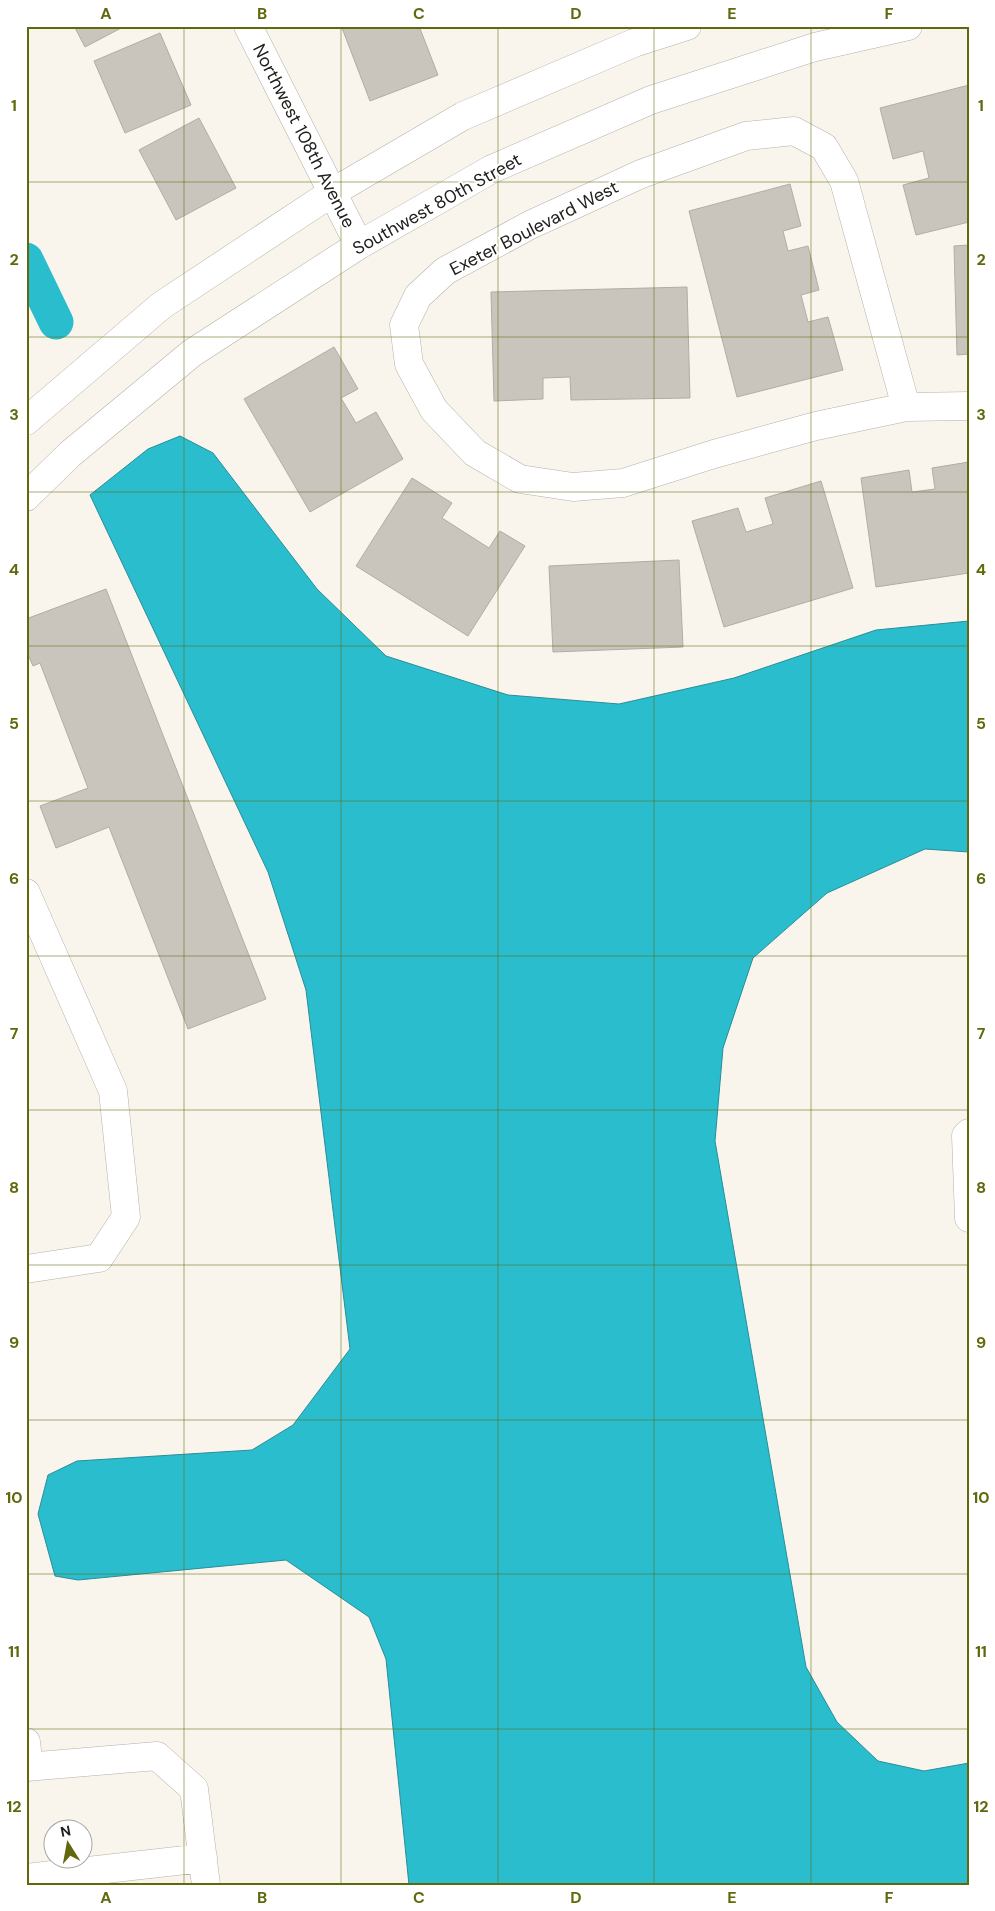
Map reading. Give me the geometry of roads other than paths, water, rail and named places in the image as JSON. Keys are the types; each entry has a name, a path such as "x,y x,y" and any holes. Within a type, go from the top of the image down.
{"street":[{"name":"Northwest 108th Avenue","path":"248,26 359,245"},
{"path":"31,417 162,305 333,192 463,116 634,43 688,26"},
{"name":"Southwest 80th Street","path":"26,497 70,454 192,353 359,245 492,169 651,100 815,47 908,26"},
{"name":"Exeter Boulevard West","path":"906,406 844,181 824,147 794,132 746,136 641,174 530,226 445,271 418,296 404,325 409,364 434,410 475,453 520,479 573,487 623,483 714,454 816,426 906,406 969,406"},
{"path":"26,893 113,1091 126,1217 99,1258 26,1269"},
{"path":"969,1133 966,1136 969,1218"},
{"path":"27,1759 157,1756 194,1789 206,1885"},
{"path":"26,1878 203,1858"}],"water":[{"path":"180,436 213,453 317,589 386,656 508,695 619,704 734,678 876,630 969,621 969,852 925,849 827,893 753,958 723,1048 715,1141 806,1667 837,1722 878,1761 924,1771 969,1763 969,1885 409,1885 386,1659 369,1617 286,1560 78,1580 55,1576 38,1514 48,1475 77,1461 252,1450 293,1425 350,1349 306,990 268,872 90,495 148,449"}],"waterway":[{"path":"26,260 56,322"}]}
